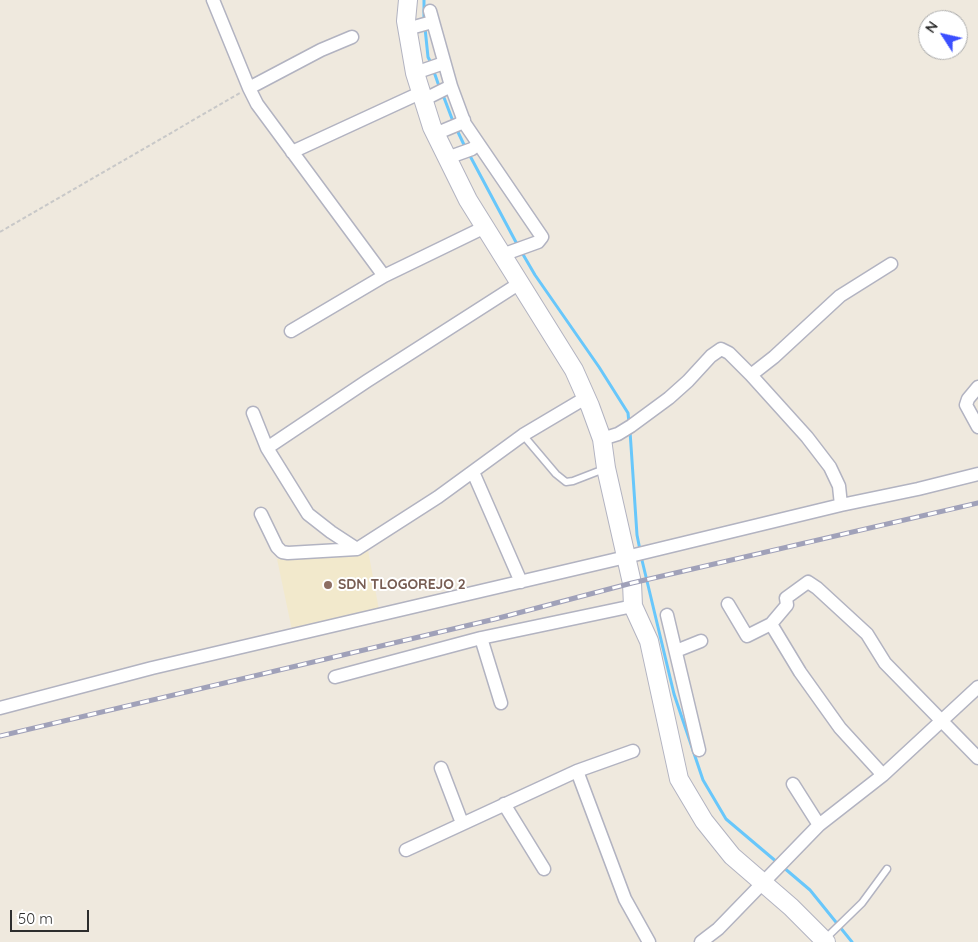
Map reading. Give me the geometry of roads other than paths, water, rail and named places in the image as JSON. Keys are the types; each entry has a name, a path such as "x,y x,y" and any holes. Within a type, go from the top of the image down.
{"main road":[{"path":"408,0 406,21 411,28 424,97 468,200 485,227 507,253 520,283 574,370 610,437 606,468 632,583 633,606 659,638 679,779 704,822 732,856 768,879 822,938"}],"street":[{"path":"213,0 248,88 257,104 384,276"},
{"path":"411,28 430,19 440,64 461,122 475,147 540,232 541,240 507,253"},
{"path":"248,88 322,50 352,38"},
{"path":"418,72 440,64"},
{"path":"292,152 449,87"},
{"path":"439,132 461,122"},
{"path":"450,157 475,147"},
{"path":"291,331 384,276 485,227"},
{"path":"751,375 774,357 840,296 891,264"},
{"path":"267,448 520,283"},
{"path":"610,437 632,426 669,398 711,356 721,349 729,353 751,375 830,467 839,486 841,505"},
{"path":"978,387 968,399 966,405 978,427"},
{"path":"261,514 277,547 282,552 357,548 438,497 523,435 587,397"},
{"path":"253,413 267,448 308,514 357,548"},
{"path":"473,472 521,582"},
{"path":"0,708 152,668 978,474"},
{"path":"728,604 747,636 771,624 787,604 786,598 808,582 867,634 885,663 978,758"},
{"path":"335,677 481,638 633,606"},
{"path":"667,614 659,638 676,651 699,750"},
{"path":"771,624 800,672 840,728 883,775"},
{"path":"481,638 501,703"},
{"path":"676,651 701,641"},
{"path":"701,942 718,929 820,825 883,775 978,687"},
{"path":"406,850 577,771 633,751"},
{"path":"441,768 462,823"},
{"path":"577,771 626,899 648,942"},
{"path":"792,784 820,825"},
{"path":"504,804 544,869"}],"lane":[{"path":"523,435 556,474 566,482 606,468"},
{"path":"822,938 844,921 862,903 887,869"}],"waterway":[{"path":"424,0 424,22"},
{"path":"425,28 428,57 431,63"},
{"path":"433,69 440,89"},
{"path":"443,95 454,124"},
{"path":"457,130 466,149"},
{"path":"469,154 518,246"},
{"path":"521,251 535,275 599,367 628,413 629,423"},
{"path":"630,431 637,535 640,550"},
{"path":"641,556 674,694 703,780 726,819 778,863"},
{"path":"783,867 810,890 852,942"}],"railway":[{"path":"0,736 495,619 632,583 978,503"}],"place":[{"name":"SDN TLOGOREJO 2","path":"328,585"}]}
